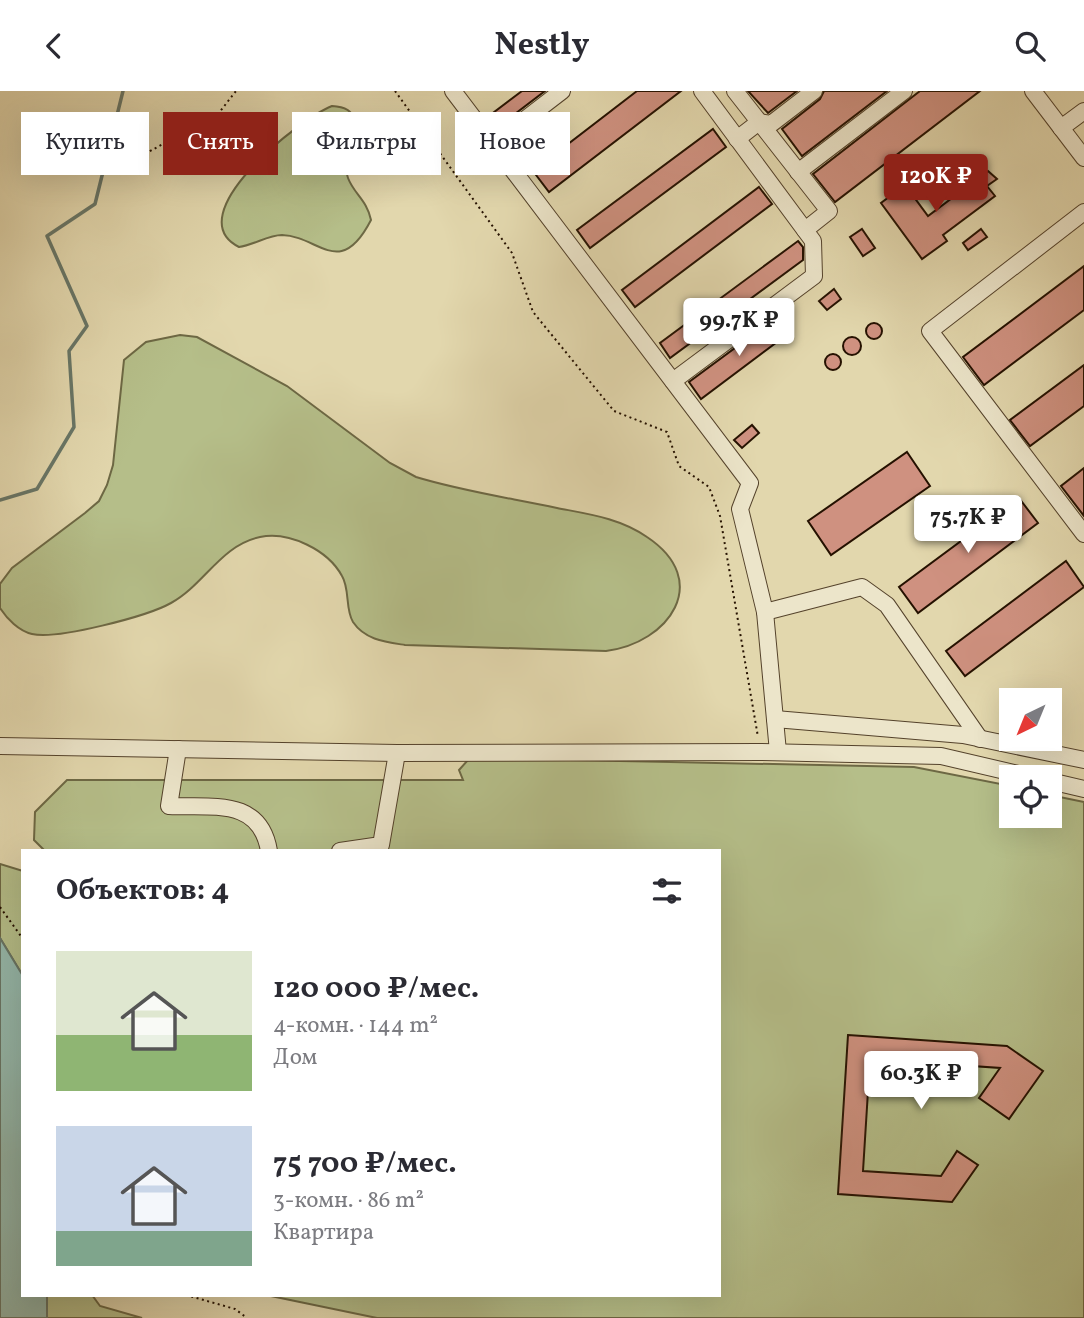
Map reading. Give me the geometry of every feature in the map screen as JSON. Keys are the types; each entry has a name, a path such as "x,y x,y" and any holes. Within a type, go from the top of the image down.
{"street":[{"path":"453,91 469,112"},
{"path":"535,112 562,91"},
{"path":"673,381 814,276 813,241 702,91"},
{"path":"734,91 829,211 805,230"},
{"path":"737,139 759,122 771,124 814,91"},
{"path":"798,172 904,91"},
{"path":"1033,91 1084,158"},
{"path":"1060,128 1084,111"},
{"path":"517,175 750,483 740,509 765,612 778,752"},
{"path":"1084,212 930,331 1084,534"},
{"path":"765,612 862,587 887,605 980,739"},
{"path":"775,719 980,739 1084,760"},
{"path":"0,746 397,753 778,752 941,756 999,770"},
{"path":"178,750 169,806 239,809 261,824 269,849"},
{"path":"354,849 381,845 397,753"},
{"path":"1062,784 1084,789"}],"path":[{"path":"149,152 218,114 236,91"},
{"path":"395,91 512,253 533,312 614,411 667,432 679,466 709,487 720,516 761,752"},
{"path":"0,907 21,936"},
{"path":"193,1297 235,1309 247,1318"}],"green space":[{"path":"332,106 350,112 321,112"},
{"path":"292,131 292,175 348,175 367,207 371,220 360,238 349,248 329,250 282,235 239,247 224,233 223,214 232,192 246,175 278,175 278,143"},
{"path":"180,335 197,337 287,386 390,463 416,477 592,515 637,531 667,554 677,572 680,590 675,607 664,623 648,636 629,646 606,651 391,643 364,633 353,622 342,576 327,558 307,544 271,536 246,541 234,548 183,595 159,608 102,626 61,634 32,634 22,630 0,608 0,584 12,568 99,501 113,465 124,360 146,342"},
{"path":"477,758 914,767 999,784 999,828 1062,828 1062,797 1084,802 1084,1318 377,1318 276,1297 721,1297 721,849 43,849 34,840 35,812 67,780 463,780 459,770 468,760"},
{"path":"0,864 21,870 21,973 0,938"},
{"path":"47,1297 93,1297 100,1306 142,1318 47,1318"}],"water":[{"path":"0,938 21,973 21,1297 47,1297 47,1318 0,1318"}],"building":[{"path":"522,91 545,91 518,112 494,112"},
{"path":"637,91 681,91 549,192 536,175 570,175 570,143"},
{"path":"748,91 797,91 768,113"},
{"path":"824,91 887,91 802,156 782,129 820,99"},
{"path":"920,91 980,91 835,202 813,174"},
{"path":"713,129 726,147 590,248 577,230"},
{"path":"988,171 997,179 987,186 995,196 943,235 947,241 922,259 881,203 905,185 928,216"},
{"path":"759,187 772,204 635,307 622,290"},
{"path":"862,229 875,248 863,256 850,237"},
{"path":"981,229 987,237 968,250 963,243"},
{"path":"798,241 803,247 803,260 670,358 660,343"},
{"path":"1084,266 1084,310 984,385 963,357"},
{"path":"834,289 841,299 827,310 819,301"},
{"path":"777,317 789,333 701,399 689,382"},
{"path":"871,323 877,323 882,331 880,337 871,339 866,334 866,328"},
{"path":"848,337 856,337 861,346 859,353 848,355 843,350 843,342"},
{"path":"833,354 839,356 839,368 833,370 827,368 825,362 827,356"},
{"path":"1084,365 1084,406 1030,446 1010,420"},
{"path":"752,425 759,433 742,448 734,440"},
{"path":"907,452 930,486 831,555 808,521"},
{"path":"1084,468 1084,516 1061,486"},
{"path":"1019,498 1038,523 918,613 899,587"},
{"path":"1066,561 1084,587 965,676 946,651"},
{"path":"848,1035 1007,1046 1043,1071 1009,1119 979,1098 1000,1068 870,1059 863,1171 941,1176 957,1151 978,1165 952,1202 838,1194"}],"waterway":[{"path":"0,500 37,489 74,427 69,351 87,326 47,236 95,204 123,91"}]}
